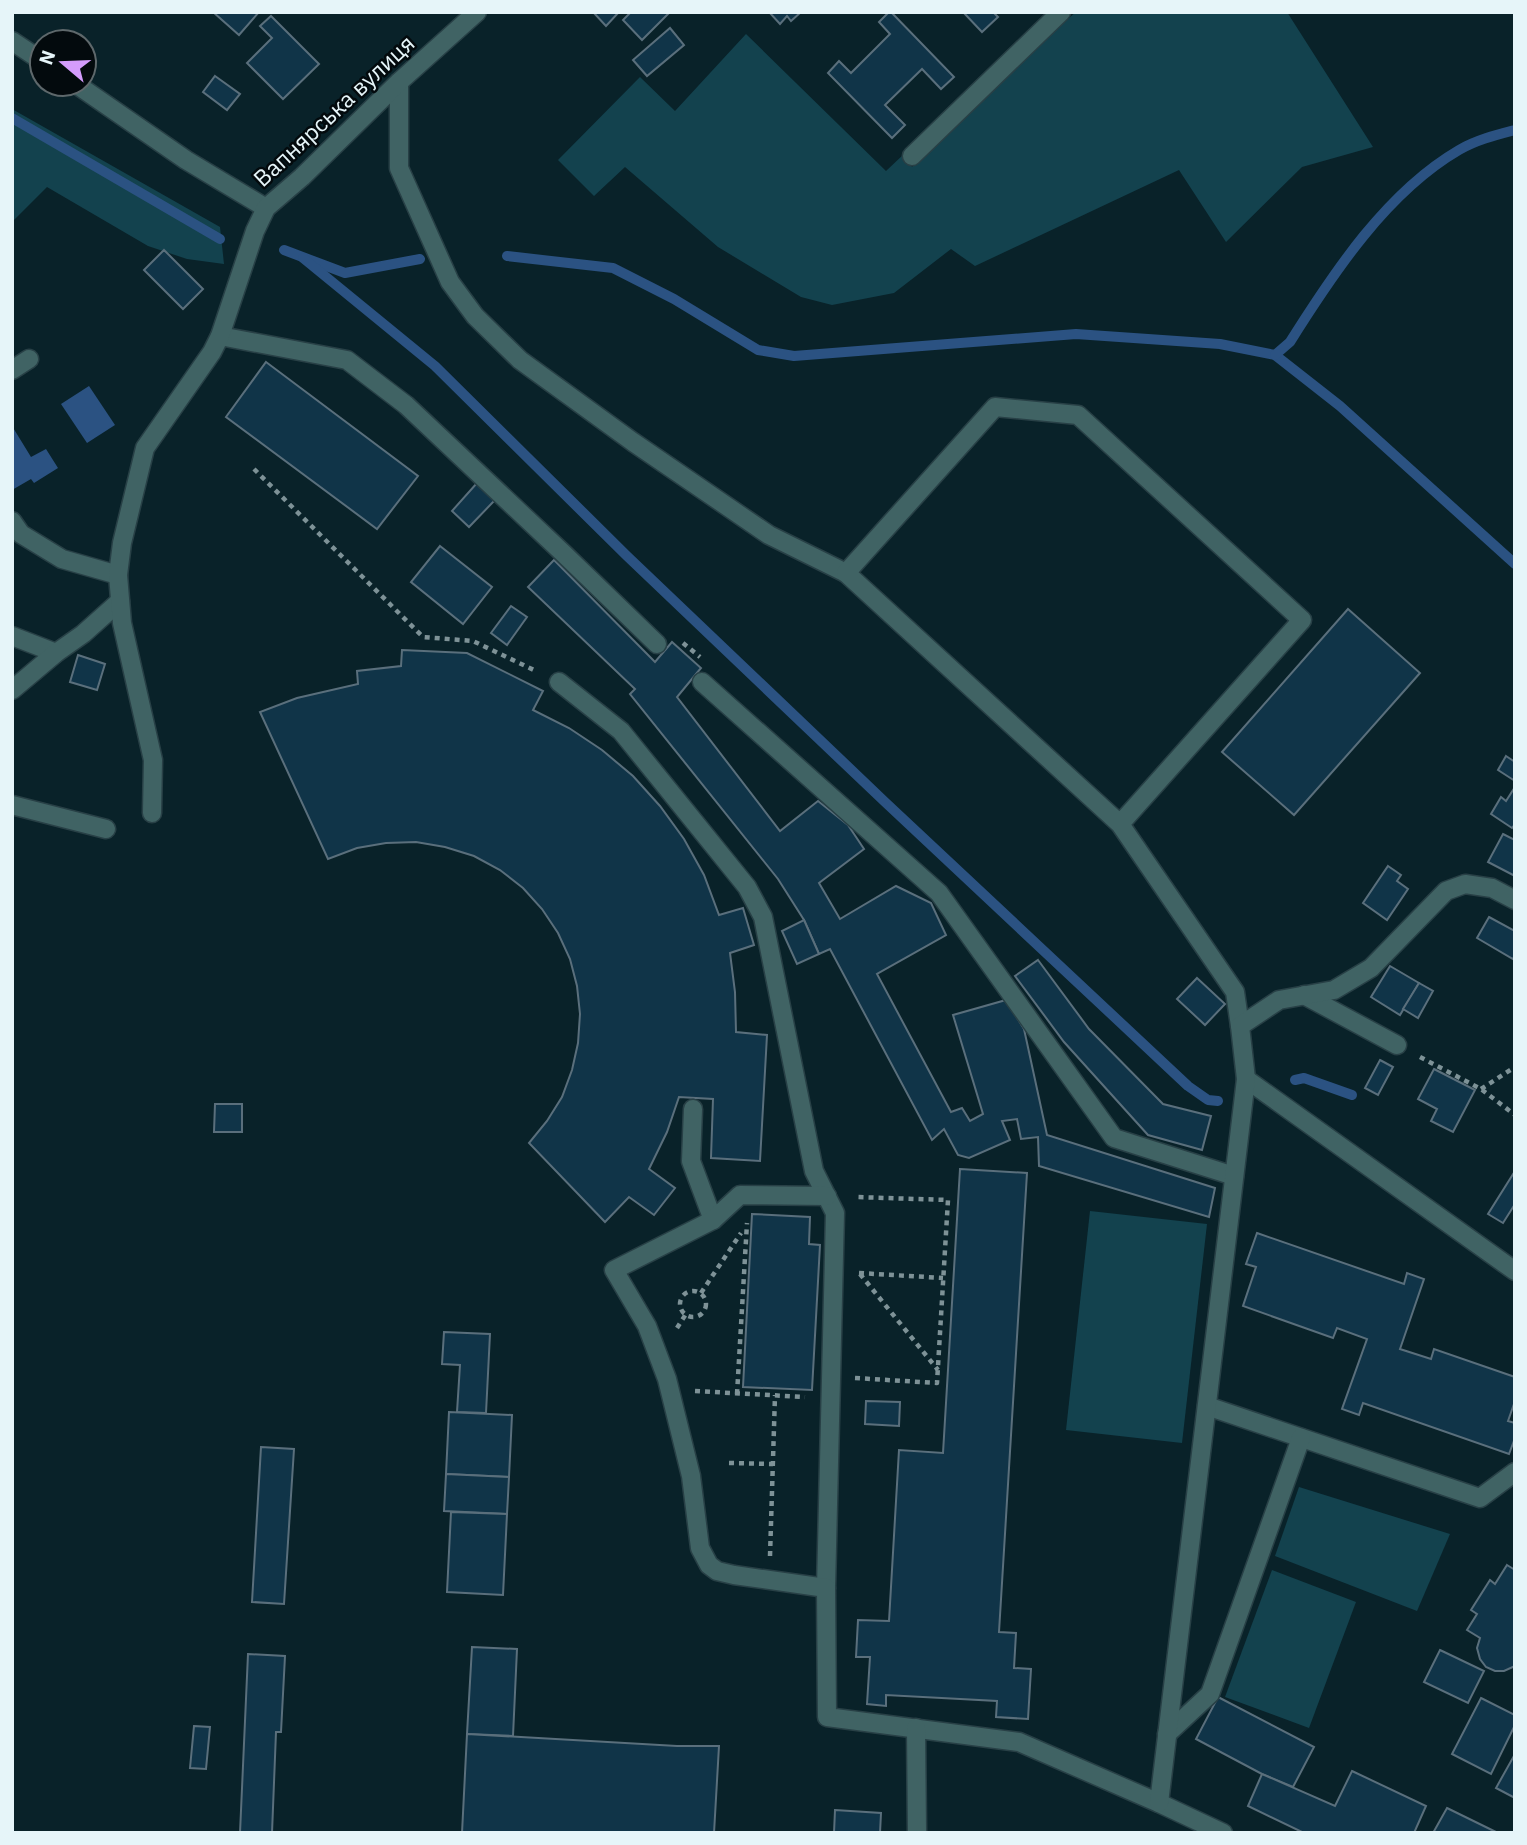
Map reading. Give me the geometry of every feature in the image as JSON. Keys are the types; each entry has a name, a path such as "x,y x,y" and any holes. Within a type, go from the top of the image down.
{"street":[{"name":"Вапнярська вулиця","path":"152,813 153,760 122,623 118,575 122,543 145,449 212,352 220,336 255,231 266,208 477,12"},
{"path":"912,156 1061,12"},
{"path":"12,41 28,52"},
{"path":"399,82 399,168 450,282 475,316 520,360 769,536 846,573 1120,824 1235,992 1246,1079 1159,1802"},
{"path":"96,98 186,160 266,208"},
{"path":"220,336 348,360 406,405 657,644"},
{"path":"12,370 29,359"},
{"path":"846,573 995,407 1078,415 1302,620 1120,824"},
{"path":"12,521 21,534 62,559 118,575"},
{"path":"12,690 120,601"},
{"path":"12,636 56,653"},
{"path":"559,682 621,731 747,887 763,917 814,1171 835,1213 826,1588 827,1717 1019,1742 1159,1802 1223,1833"},
{"path":"702,682 939,893 1114,1138 1234,1176"},
{"path":"12,805 106,829"},
{"path":"1240,1026 1279,1000 1334,990 1371,968 1446,891 1465,884 1493,888 1515,900"},
{"path":"1304,995 1397,1045"},
{"path":"1246,1079 1515,1271"},
{"path":"693,1109 691,1161 713,1220"},
{"path":"826,1588 734,1575 718,1571 709,1565 700,1548 691,1476 670,1390 648,1326 614,1270 713,1220 740,1195 827,1196"},
{"path":"1207,1406 1480,1498 1515,1472"},
{"path":"1167,1734 1210,1694 1301,1438"},
{"path":"916,1728 917,1833"}],"path":[{"path":"254,469 422,637 473,641 559,682"},
{"path":"657,644 674,635 708,664 702,682"},
{"path":"1397,1045 1481,1089 1515,1115"},
{"path":"1481,1089 1515,1067"},
{"path":"737,1394 748,1195"},
{"path":"827,1196 948,1200 937,1383 831,1376"},
{"path":"701,1293 747,1225"},
{"path":"833,1271 943,1278"},
{"path":"860,1273 938,1370"},
{"path":"687,1292 701,1293 706,1301 704,1311 696,1317 686,1314 680,1303 682,1297 687,1292"},
{"path":"670,1390 830,1399"},
{"path":"770,1580 775,1395"},
{"path":"729,1463 773,1464"}],"shaded area":[{"path":"1076,12 1287,12 1373,147 1302,167 1226,242 1179,170 975,266 951,249 894,293 832,305 801,297 718,247 625,167 594,196 558,160 640,77 675,111 746,34 886,171 904,154 912,167"},
{"path":"12,109 220,227 224,264 187,259 148,246 47,187 12,222"},
{"path":"1090,1211 1207,1224 1182,1443 1066,1430"},
{"path":"1299,1487 1450,1534 1417,1611 1275,1556"},
{"path":"1272,1570 1356,1602 1309,1728 1225,1697"}],"water":[{"path":"89,386 115,425 87,443 61,404"},
{"path":"12,426 31,457 46,449 58,468 34,483 31,479 12,490"}],"building":[{"path":"213,12 259,12 239,35"},
{"path":"593,12 619,12 606,26"},
{"path":"631,12 670,12 642,40 623,20"},
{"path":"769,12 801,12 791,21 787,16 780,24"},
{"path":"889,12 954,77 941,89 922,69 885,105 905,125 892,138 828,73 839,61 851,73 890,34 879,22"},
{"path":"963,12 993,12 998,17 982,32"},
{"path":"271,16 319,64 283,99 247,63 272,38 260,26"},
{"path":"670,28 684,45 647,76 633,60"},
{"path":"215,76 240,94 227,110 203,92"},
{"path":"164,250 203,289 183,309 144,270"},
{"path":"266,362 418,476 377,529 226,417"},
{"path":"477,483 495,500 469,527 452,511"},
{"path":"440,546 492,587 463,624 411,582"},
{"path":"554,560 655,662 672,642 701,668 677,697 780,831 818,801 848,825 864,849 819,883 840,919 896,886 931,903 946,935 877,974 951,1112 962,1108 970,1121 983,1114 953,1015 1006,1000 1024,1029 1047,1135 1215,1188 1209,1217 1039,1166 1038,1137 1021,1139 1017,1119 1002,1121 1010,1140 969,1158 958,1155 944,1129 932,1140 830,949 819,954 804,920 778,879 630,694 635,689 528,587"},
{"path":"511,606 527,617 507,645 491,633"},
{"path":"1348,609 1420,673 1294,815 1222,752"},
{"path":"402,650 467,653 543,691 533,710 569,728 602,750 633,776 660,806 684,839 704,875 719,915 743,908 754,945 730,953 736,1032 767,1035 760,1161 711,1158 713,1099 679,1097 667,1132 649,1169 675,1188 654,1215 629,1197 605,1222 529,1143 562,1097 578,1043 580,1014 570,959 558,933 542,909 523,888 500,870 474,856 445,847 416,842 386,843 357,848 328,859 260,712 297,698 358,684 357,671 401,666"},
{"path":"78,655 105,664 97,690 70,682"},
{"path":"1506,756 1515,762 1515,781 1498,770"},
{"path":"1515,787 1515,824 1512,828 1491,814 1501,797 1506,801"},
{"path":"1503,834 1515,840 1515,876 1488,862"},
{"path":"1388,866 1401,875 1397,881 1408,889 1387,920 1363,903"},
{"path":"1489,917 1515,931 1513,959 1477,938"},
{"path":"804,920 819,954 797,964 782,931"},
{"path":"1038,960 1089,1029 1163,1104 1211,1116 1202,1150 1148,1135 1064,1042 1015,976"},
{"path":"1390,966 1419,983 1400,1015 1371,997"},
{"path":"1197,978 1225,1004 1205,1025 1177,999"},
{"path":"1419,983 1433,991 1418,1018 1403,1009"},
{"path":"1380,1060 1393,1067 1378,1095 1365,1088"},
{"path":"1434,1069 1475,1090 1453,1132 1431,1121 1437,1109 1418,1099"},
{"path":"215,1104 242,1104 242,1132 214,1132"},
{"path":"960,1169 1027,1173 999,1632 1016,1633 1014,1668 1031,1669 1028,1719 996,1717 997,1701 886,1695 886,1706 867,1704 870,1657 856,1657 858,1620 889,1621 899,1450 943,1453"},
{"path":"1515,1171 1515,1204 1503,1223 1488,1214"},
{"path":"752,1214 810,1217 809,1244 820,1245 812,1390 743,1387"},
{"path":"1257,1233 1404,1284 1407,1273 1424,1279 1400,1349 1431,1359 1434,1349 1515,1377 1515,1401 1508,1421 1515,1423 1515,1438 1509,1454 1363,1403 1359,1415 1342,1409 1367,1339 1337,1328 1333,1338 1243,1306 1256,1267 1246,1264"},
{"path":"444,1332 490,1334 486,1413 457,1412 460,1365 442,1364"},
{"path":"866,1401 900,1402 899,1426 865,1424"},
{"path":"449,1412 512,1415 509,1477 446,1474"},
{"path":"261,1447 294,1449 284,1604 252,1602"},
{"path":"446,1474 509,1477 507,1514 444,1511"},
{"path":"451,1512 507,1514 503,1595 447,1592"},
{"path":"1507,1565 1515,1570 1515,1666 1504,1671 1495,1671 1486,1667 1480,1659 1477,1648 1480,1638 1467,1630 1477,1614 1471,1610 1490,1580 1495,1584"},
{"path":"472,1647 517,1649 513,1736 467,1734"},
{"path":"1440,1650 1484,1671 1468,1703 1424,1682"},
{"path":"248,1654 285,1656 281,1732 276,1732 272,1833 240,1833"},
{"path":"1218,1697 1314,1747 1293,1787 1196,1739"},
{"path":"1481,1698 1515,1715 1515,1725 1491,1774 1452,1754"},
{"path":"194,1726 210,1727 206,1769 190,1768"},
{"path":"467,1734 719,1746 714,1833 462,1833"},
{"path":"1515,1754 1515,1798 1496,1788"},
{"path":"1352,1771 1426,1806 1414,1833 1304,1833 1248,1806 1262,1774 1335,1806"},
{"path":"1447,1808 1498,1833 1433,1833"},
{"path":"835,1810 881,1813 880,1833 834,1833"}],"waterway":[{"path":"12,118 220,239"},
{"path":"1275,355 1290,342 1364,235 1408,188 1459,150 1515,130"},
{"path":"284,250 345,273 420,259"},
{"path":"507,256 613,268 674,299 758,350 794,356 1076,334 1220,344 1275,355 1340,406 1515,564"},
{"path":"303,258 435,366 627,556 885,802 1188,1086 1208,1100 1218,1101"},
{"path":"1295,1080 1304,1078 1352,1095"}]}
